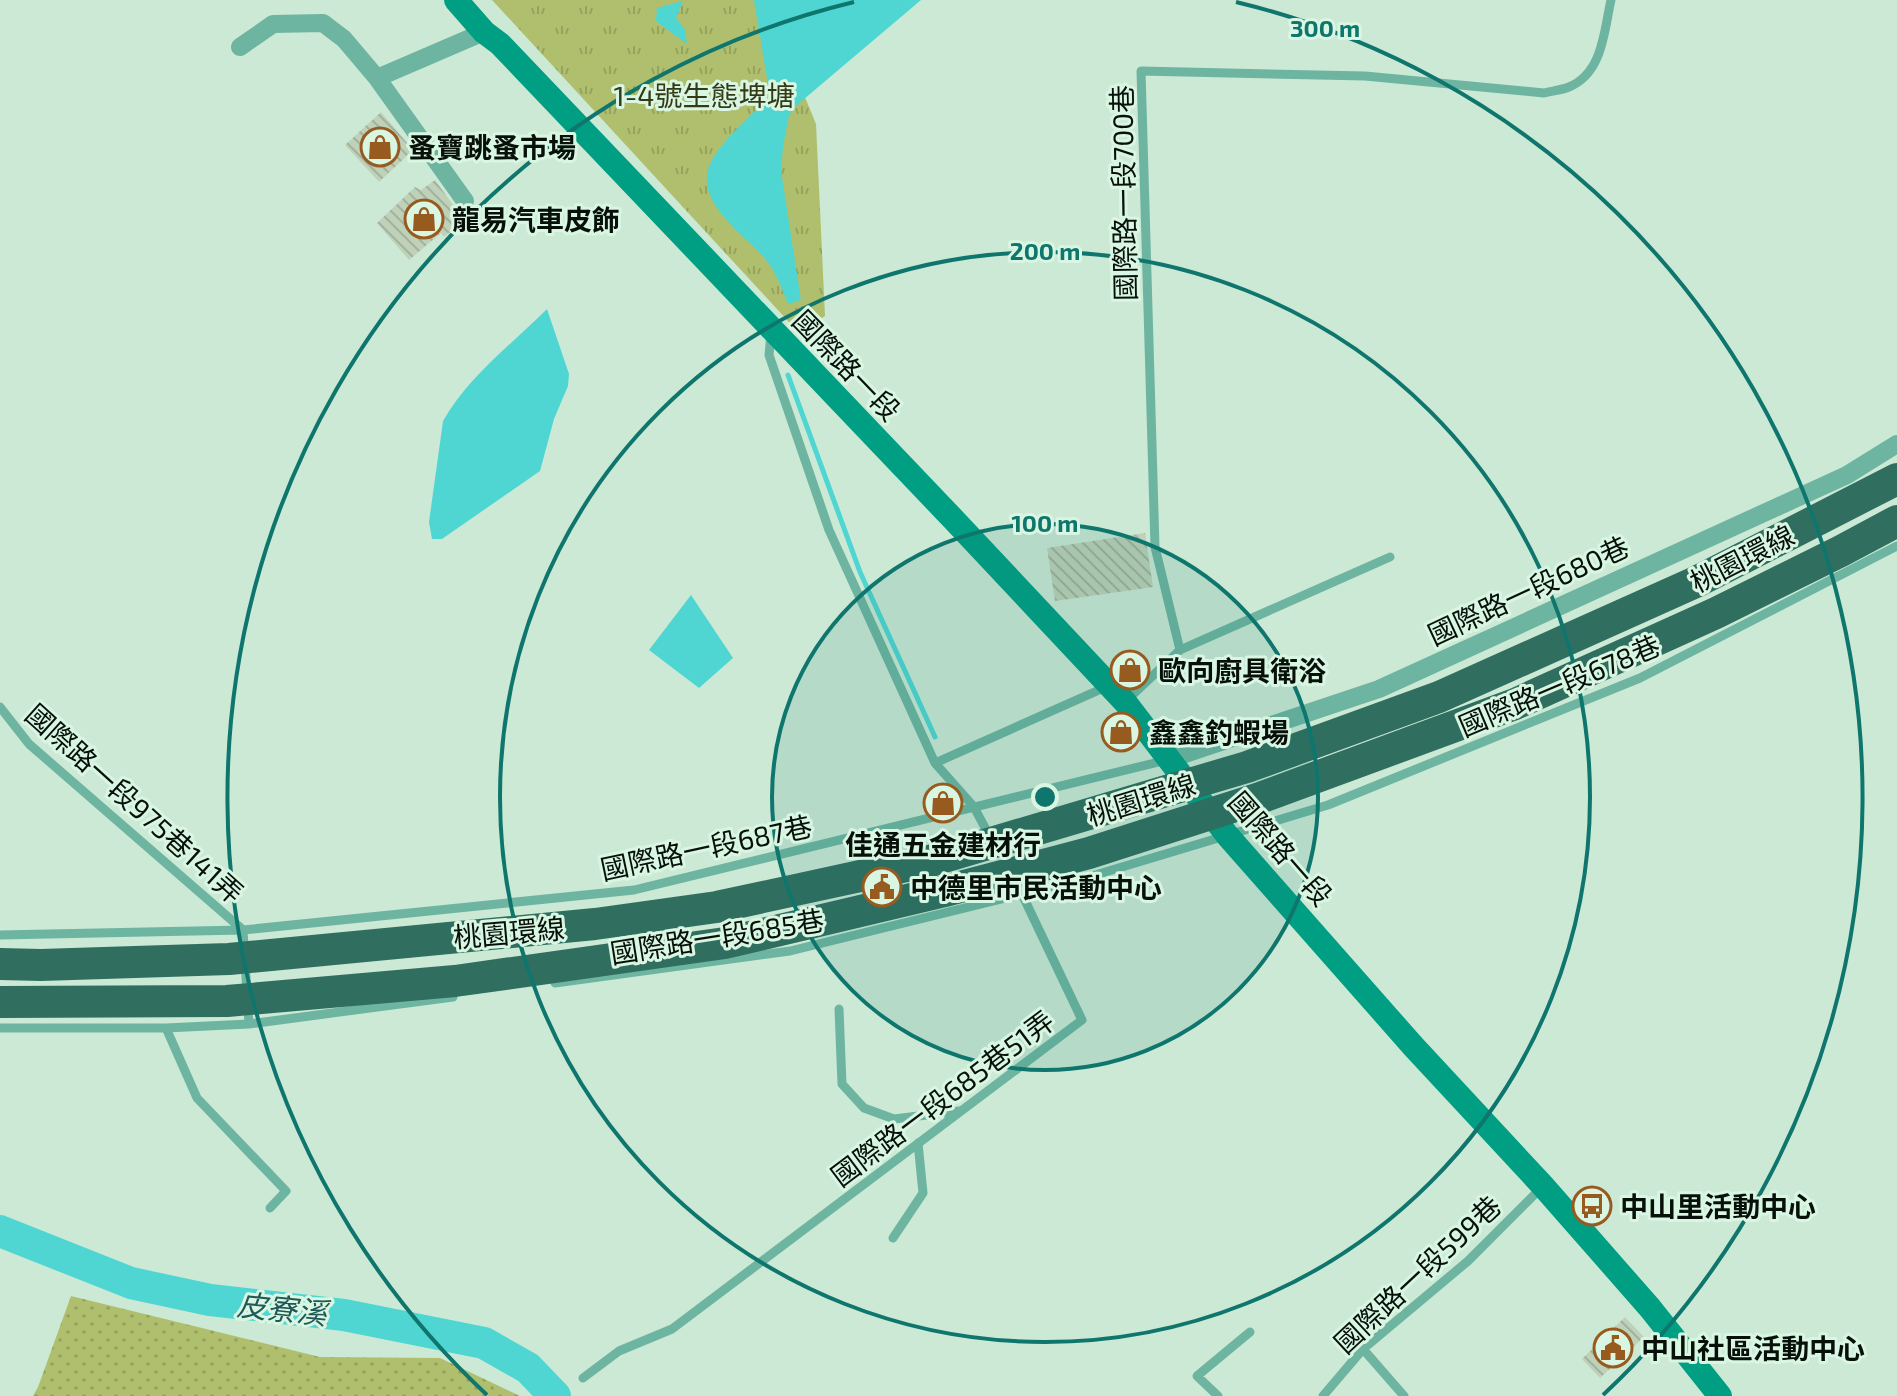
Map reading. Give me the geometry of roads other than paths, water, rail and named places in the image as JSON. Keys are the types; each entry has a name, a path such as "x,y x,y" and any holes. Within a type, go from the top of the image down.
{"highway":[{"name":"桃園環線","path":"0,964 229,959 595,924 717,907 934,860 1247,767 1439,697 1698,581 1897,479"},
{"name":"桃園環線","path":"0,1002 227,1001 455,981 725,943 945,891 1089,853 1257,799 1515,704 1716,613 1897,521"}],"street":[{"name":"國際路一段","path":"456,0 1117,694 1227,835 1413,1046 1543,1186 1650,1308 1720,1396"},
{"path":"240,47 273,24 323,23 344,39 377,78 465,201"},
{"path":"377,78 484,32"},
{"name":"國際路一段680巷","path":"1170,759 1379,689 1847,475 1897,444"}],"lane":[{"name":"國際路一段700巷","path":"1180,650 1155,547 1141,71 1365,76 1544,93 1570,87 1587,76 1598,59 1611,0"},
{"path":"771,328 769,355 829,530 935,763 974,807 1001,857"},
{"name":"國際路一段678巷","path":"1227,835 1328,805 1640,678 1897,546"},
{"path":"935,763 1117,694 1180,650 1390,557"},
{"name":"國際路一段975巷141弄","path":"0,707 29,744 243,930"},
{"name":"國際路一段687巷","path":"0,935 243,930 634,890 1170,759"},
{"name":"國際路一段685巷","path":"543,985 790,951 1082,879 1227,835"},
{"name":"國際路一段685巷51弄","path":"583,1378 619,1351 672,1329 1082,1020 1008,869"},
{"path":"243,930 249,1024"},
{"path":"0,1028 166,1028 249,1024 466,995"},
{"path":"839,1009 842,1084 864,1108 894,1119 963,1110"},
{"path":"166,1028 197,1098 286,1191 270,1208"},
{"path":"893,1238 923,1193 918,1143"},
{"name":"國際路一段599巷","path":"1323,1396 1363,1349 1468,1261 1543,1186"},
{"path":"1218,1396 1197,1376 1250,1332"},
{"path":"1363,1349 1404,1396"}],"water":[{"path":"754,0 921,0 789,115 781,171 801,300 788,304 770,265 722,215 708,189 707,175 717,152 770,96"},
{"path":"683,1 676,18 685,30 687,44 656,21 657,8"},
{"path":"547,309 569,374 568,386 554,419 540,471 442,539 432,539 429,522 443,421 478,375"},
{"path":"691,595 733,658 699,688 649,650"}],"waterway":[{"path":"788,375 860,572 935,737"},
{"name":"皮寮溪","path":"0,1231 131,1283 210,1300 344,1315 484,1343 528,1368 555,1396"}],"place":[{"name":"蚤寶跳蚤市場","path":"380,147"},
{"name":"龍易汽車皮飾","path":"424,219"},
{"name":"歐向廚具衛浴","path":"1130,670"},
{"name":"鑫鑫釣蝦場","path":"1121,732"},
{"name":"佳通五金建材行","path":"943,803"},
{"name":"中德里市民活動中心","path":"882,887"},
{"name":"中山里活動中心","path":"1592,1206"},
{"name":"中山社區活動中心","path":"1613,1348"}],"park label":[{"name":"1-4號生態埤塘","path":"704,95"}]}
